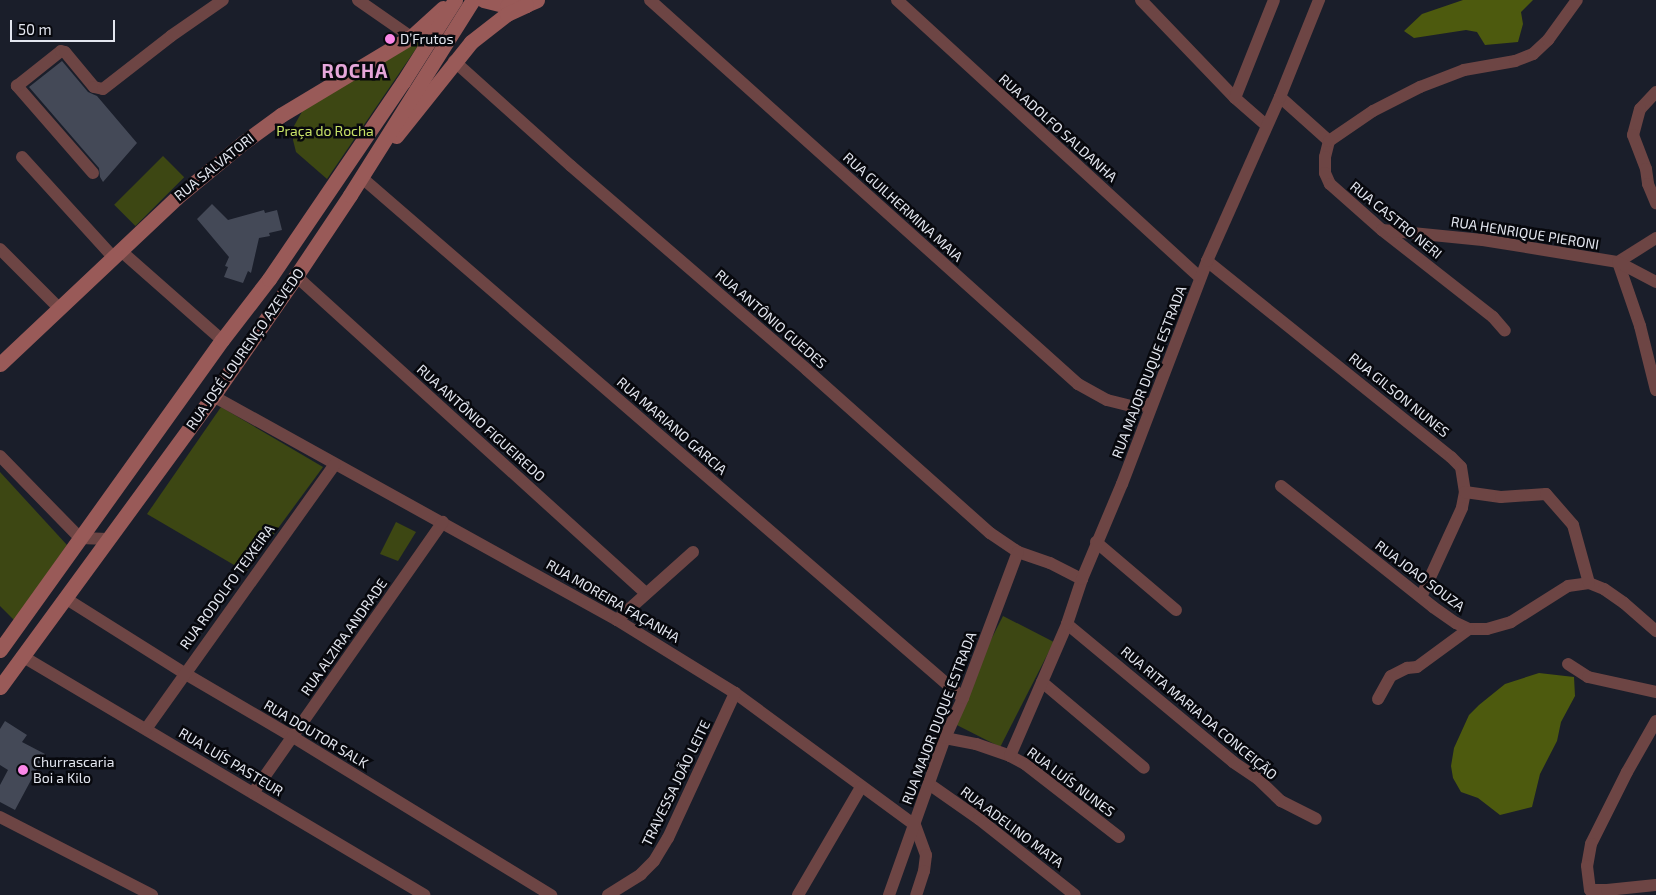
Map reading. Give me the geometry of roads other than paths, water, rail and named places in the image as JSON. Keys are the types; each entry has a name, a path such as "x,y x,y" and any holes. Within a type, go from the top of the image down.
{"main road":[{"name":"RUA SALVATORI","path":"1,362 176,198 270,123 350,72 411,37 451,0"},
{"name":"RUA JOSÉ LOURENÇO AZEVEDO","path":"0,650 222,340 269,279 403,82 455,0"},
{"name":"RUA JOSÉ LOURENÇO AZEVEDO","path":"0,687 213,396 296,276 473,0"},
{"path":"483,0 507,6 531,3"},
{"path":"369,164 419,110 454,61 471,42 489,27 531,3"}],"street":[{"path":"94,173 17,86 61,51 65,52 94,87 103,90 171,36 224,0"},
{"path":"358,0 411,37"},
{"name":"RUA GUILHERMINA MAIA","path":"650,0 1078,384 1107,400 1136,407 1152,404"},
{"name":"RUA ADOLFO SALDANHA","path":"897,0 1200,278"},
{"path":"1141,0 1235,98 1266,125"},
{"path":"1235,98 1274,0"},
{"name":"RUA MAJOR DUQUE ESTRADA","path":"1010,756 1067,624 1096,542 1122,484 1207,260 1280,97 1319,0"},
{"path":"1280,97 1329,141 1373,112 1420,87 1464,70 1515,61 1533,54 1548,40 1576,0"},
{"name":"RUA ANTÔNIO GUEDES","path":"454,61 990,533 1018,552 1050,563 1082,579"},
{"path":"1656,92 1640,109 1633,135 1646,168 1648,184 1656,203"},
{"name":"RUA CASTRO NERI","path":"1329,141 1324,157 1325,174 1330,184 1382,230 1493,317 1505,332"},
{"path":"22,157 117,254 222,340"},
{"name":"RUA MARIANO GARCIA","path":"361,177 963,698"},
{"name":"RUA HENRIQUE PIERONI","path":"1382,230 1483,240 1618,262 1656,282"},
{"path":"1656,238 1618,262 1640,326 1656,390"},
{"path":"0,250 59,308"},
{"name":"RUA GILSON NUNES","path":"1207,260 1451,456 1461,467 1465,492 1462,508 1421,597"},
{"name":"RUA ANTÔNIO FIGUEIREDO","path":"296,276 646,592"},
{"name":"RUA MOREIRA FAÇANHA","path":"213,396 617,620 735,693 810,747 861,788 915,825"},
{"path":"0,456 80,538 108,539"},
{"name":"RUA RODOLFO TEIXEIRA","path":"146,729 184,673 335,464"},
{"name":"RUA JOAO SOUZA","path":"1281,486 1456,624 1470,629 1487,629 1505,624 1568,586 1589,583"},
{"path":"1465,492 1501,497 1546,494 1573,525 1589,583 1604,589 1656,631"},
{"name":"RUA ALZIRA ANDRADE","path":"254,793 443,522"},
{"path":"1096,542 1176,610"},
{"path":"617,620 646,592 693,552"},
{"name":"RUA MAJOR DUQUE ESTRADA","path":"889,895 946,738 1018,552"},
{"name":"RUA DOUTOR SALK","path":"65,598 184,673 293,736 551,895"},
{"name":"RUA RITA MARIA DA CONCEIÇÃO","path":"1067,624 1233,762 1258,779 1281,802 1316,818"},
{"path":"1378,699 1391,676 1407,668 1417,667 1470,629"},
{"name":"RUA LUÍS PASTEUR","path":"22,656 424,895"},
{"path":"1568,664 1588,677 1656,692"},
{"path":"1042,682 1144,768"},
{"name":"TRAVESSA JOÃO LEITE","path":"608,895 641,874 654,861 680,814 735,693"},
{"path":"1656,721 1627,772 1591,844 1587,866 1590,892 1656,885"},
{"name":"RUA LUÍS NUNES","path":"946,738 1010,756 1035,771 1118,837"},
{"name":"RUA ADELINO MATA","path":"929,784 979,819 1075,895"},
{"path":"798,895 861,788"},
{"path":"0,817 136,891 152,895"},
{"path":"915,825 926,855 924,871 916,895"}],"place":[{"name":"D’Frutos","path":"390,39"},
{"name":"Churrascaria Boi a Kilo","path":"23,770"}],"district":[{"name":"ROCHA","path":"355,71"}],"park label":[{"name":"Praça do Rocha","path":"325,131"}]}
